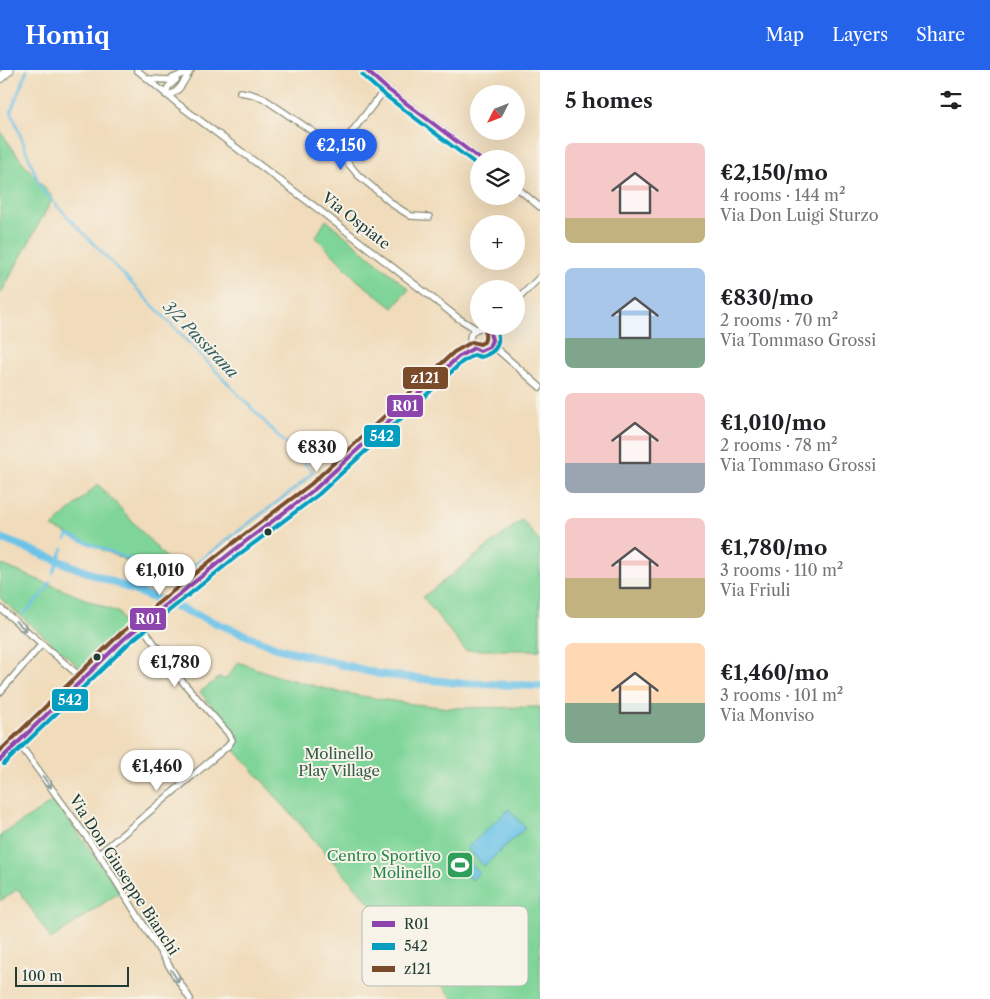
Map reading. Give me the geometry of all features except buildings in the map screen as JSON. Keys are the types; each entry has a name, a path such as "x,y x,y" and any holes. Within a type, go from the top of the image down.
{"street":[{"path":"0,78 9,70"},
{"name":"Via Ospiate","path":"137,70 166,95 314,206 470,327"},
{"path":"190,70 178,90 171,95 166,95 168,87 190,70"},
{"path":"366,70 386,88 470,151"},
{"path":"147,79 164,81 179,77"},
{"path":"340,147 386,88"},
{"path":"240,92 263,98 328,142 340,147 348,163 358,175 395,206 411,216 429,217"},
{"path":"525,195 540,208"},
{"path":"525,292 540,277"},
{"path":"471,335 469,338 474,348"},
{"path":"490,335 491,344 540,388"},
{"path":"0,760 82,678 154,614 315,489 458,357 470,342"},
{"path":"458,357 474,348 483,350 491,344"},
{"path":"0,608 82,678"},
{"path":"99,854 228,746 232,740 175,672 141,626"},
{"path":"0,692 42,644"},
{"name":"Via Don Giuseppe Bianchi","path":"18,742 99,854 190,999"}],"green space":[{"path":"0,131 21,160 53,198 0,295"},
{"path":"326,220 409,289 393,308 357,280 316,237"},
{"path":"98,484 180,573 174,579 147,573 125,560 52,527"},
{"path":"522,520 540,542 540,650 465,650 423,597"},
{"path":"0,564 119,613 126,630 83,670 0,598"},
{"name":"Molinello Play Village","path":"238,662 277,676 342,693 405,703 449,708 540,707 540,999 454,999 443,986 528,986 528,906 372,906 234,749 238,743 237,737 200,692 220,677 225,680"},
{"path":"55,800 120,892 51,939 18,889 0,901 0,836"}],"water":[{"path":"509,809 525,828 484,866 467,848"},
{"path":"460,852 479,873 472,880 453,859"}],"waterway":[{"name":"3/2 Passirana","path":"27,70 11,111 41,189 313,472 297,487 186,571 183,572 176,567"},
{"name":"3/2 Passirana","path":"66,539 68,535 166,574 169,573"},
{"path":"0,538 277,648 379,674 459,683 540,686"},
{"name":"3/2 Passirana","path":"53,573 63,548"},
{"name":"3/2 Passirana","path":"24,614 47,589 50,582"}],"transit line":[{"name":"R01","path":"366,70 386,88 470,151"},
{"name":"542","path":"362,75 382,93 470,159"},
{"name":"z121","path":"0,751 121,633 229,546 311,484 454,352 472,342 480,344 484,342 485,335"},
{"name":"R01","path":"0,760 125,638 233,551 315,489 458,357 474,348 480,351 489,347 492,340 491,335"},
{"name":"542","path":"4,764 129,643 237,556 319,494 462,362 474,355 481,357 492,352 496,347 498,335"}],"place":[{"name":"Centro Sportivo Molinello","path":"460,865"}]}
